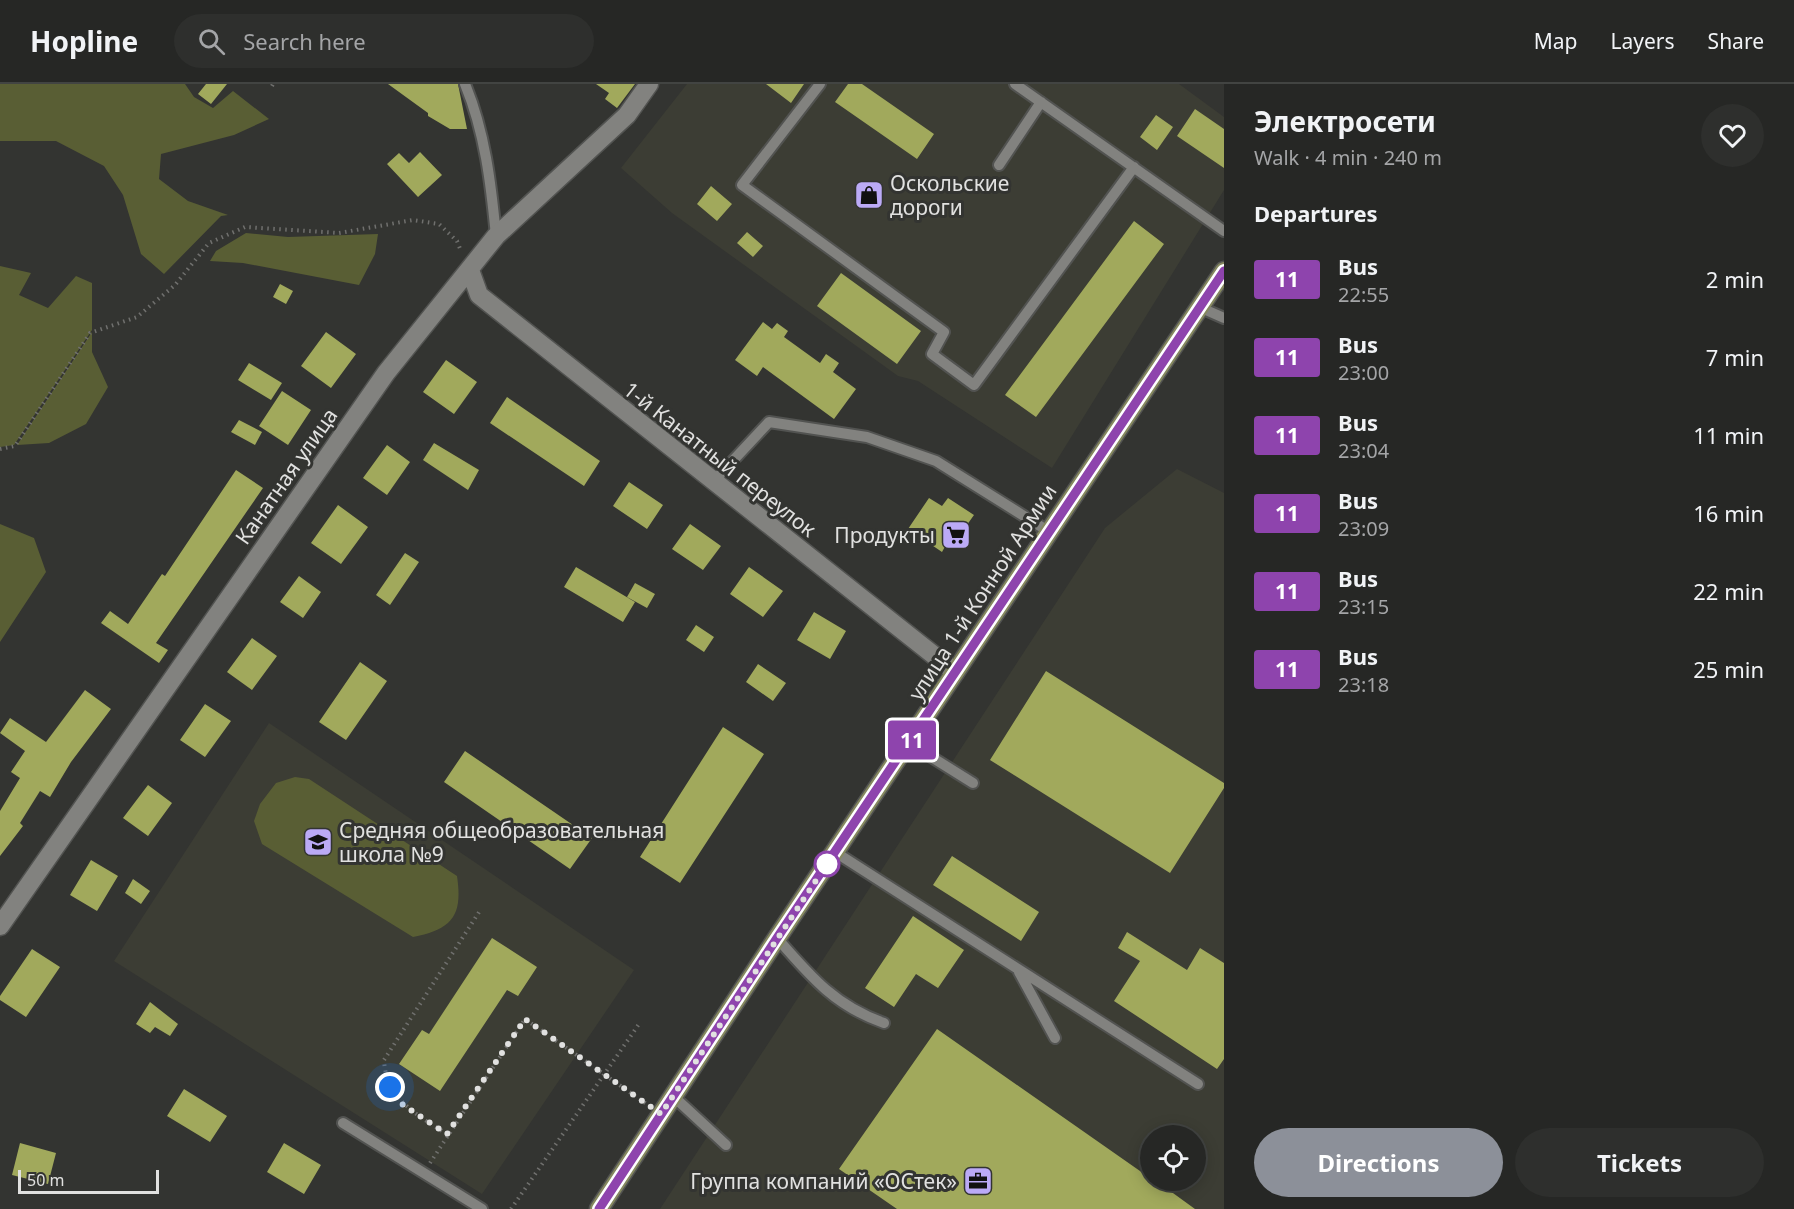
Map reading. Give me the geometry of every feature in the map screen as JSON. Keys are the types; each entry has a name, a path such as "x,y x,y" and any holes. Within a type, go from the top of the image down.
{"main road":[{"name":"улица 1-й Конной Армии","path":"599,1209 1048,531 1224,271"}],"street":[{"name":"Канатная улица","path":"0,926 386,373 496,236 627,115 649,84"},
{"name":"1-й Канатный переулок","path":"470,270 479,295 712,482 955,672"}],"lane":[{"path":"465,84 476,110 490,182 496,236"},
{"path":"820,84 742,185 944,332 932,354 974,385 1134,167"},
{"path":"1015,84 1224,231"},
{"path":"999,165 1041,102"},
{"path":"1200,307 1224,318"},
{"path":"712,482 769,422 779,423 867,437 936,461 1048,531"},
{"path":"909,743 974,783"},
{"path":"835,852 1198,1084"},
{"path":"777,938 829,995 861,1015 884,1023"},
{"path":"1018,969 1055,1038"},
{"path":"673,1096 726,1145"},
{"path":"342,1123 482,1209"}],"path":[{"path":"0,448 15,446 90,333 137,317 175,285 209,243 245,227 339,233 413,220 439,224 457,241 470,270"},
{"path":"447,1134 403,1105 390,1087 384,1060 481,909"},
{"path":"423,1174 447,1134 525,1019 661,1114"},
{"path":"511,1209 639,1024"}],"shaded area":[{"path":"687,84 1179,84 1224,117 1224,190 1052,468 918,381 898,376 672,213 621,168"},
{"path":"1177,469 1224,493 1224,1209 660,1209 1105,528"},
{"name":"Средняя общеобразовательная школа №9","path":"269,723 634,970 482,1194 114,961"}],"green space":[{"path":"0,84 185,84 194,97 213,108 233,91 269,119 234,135 161,154 159,179 188,201 228,215 221,216 164,274 141,254 123,195 104,166 56,141 0,141"},
{"path":"246,233 288,237 378,234 375,254 359,285 243,263 210,261 216,251"},
{"path":"0,266 31,273 19,295 48,308 76,276 92,283 92,330 14,445 0,447"},
{"path":"92,332 92,352 108,387 86,424 49,443 17,445"},
{"path":"0,524 34,538 46,572 0,642"},
{"path":"295,777 309,779 457,876 456,911 446,925 413,937 262,844 254,821 260,804 276,783"}],"building":[{"path":"206,84 227,84 211,104 198,94"},
{"path":"388,84 458,84 467,129 450,129 428,116 428,113"},
{"path":"596,84 635,84 617,108 605,99 609,93"},
{"path":"766,84 804,84 791,103"},
{"path":"848,84 862,84 934,134 917,159 835,102"},
{"path":"1195,109 1224,129 1224,168 1177,136"},
{"path":"1156,115 1173,127 1157,150 1140,137"},
{"path":"420,152 442,175 418,197 387,164 399,153 409,163"},
{"path":"711,186 732,204 717,221 697,204"},
{"path":"1134,221 1164,244 1036,417 1005,395"},
{"path":"747,232 763,246 753,257 737,243"},
{"path":"841,273 921,331 897,364 817,306"},
{"path":"280,284 293,291 286,304 273,297"},
{"path":"763,322 772,329 777,323 788,331 784,337 820,363 826,354 839,363 833,372 856,389 834,419 763,367 757,376 735,360"},
{"path":"326,332 356,354 331,388 301,366"},
{"path":"446,360 477,382 454,414 423,392"},
{"path":"249,363 282,383 271,400 238,380"},
{"path":"282,391 311,410 288,445 259,426"},
{"path":"507,397 600,461 584,486 490,423"},
{"path":"239,420 262,432 255,445 231,432"},
{"path":"434,443 479,470 468,490 423,460"},
{"path":"387,445 410,462 387,495 363,478"},
{"path":"236,470 263,488 156,643 168,650 159,663 101,623 110,611 128,624 162,574 165,576"},
{"path":"629,482 663,505 647,529 613,506"},
{"path":"929,498 942,506 948,498 974,515 952,546 947,543 942,552 908,529"},
{"path":"338,505 368,527 341,564 311,543"},
{"path":"690,524 721,546 703,570 672,549"},
{"path":"405,553 419,562 390,605 376,595"},
{"path":"576,567 635,602 623,622 564,587"},
{"path":"749,567 783,591 763,617 730,594"},
{"path":"299,576 321,592 303,618 280,602"},
{"path":"635,583 655,594 647,608 627,597"},
{"path":"814,612 846,631 830,659 797,640"},
{"path":"696,625 714,637 704,652 686,640"},
{"path":"252,638 277,656 252,690 227,672"},
{"path":"360,662 387,681 346,740 319,722"},
{"path":"758,664 786,683 773,701 746,682"},
{"path":"1046,671 1224,783 1224,788 1170,873 990,760"},
{"path":"85,690 111,709 71,762 50,797 40,791 20,823 23,826 0,856 0,811 20,778 11,772 25,751 0,733 10,718 46,742"},
{"path":"205,704 231,721 205,757 180,740"},
{"path":"723,727 764,754 680,883 640,857"},
{"path":"465,751 592,838 570,869 444,782"},
{"path":"148,785 172,803 148,836 123,818"},
{"path":"952,856 1039,912 1021,941 933,885"},
{"path":"91,860 118,876 97,911 70,895"},
{"path":"133,879 150,891 141,904 125,893"},
{"path":"913,916 964,950 938,988 916,974 894,1007 865,988"},
{"path":"1127,932 1187,970 1200,948 1224,963 1224,1059 1217,1069 1114,1001 1140,961 1118,948"},
{"path":"492,938 537,967 518,996 507,990 440,1091 399,1064 422,1030 429,1034"},
{"path":"32,949 60,967 26,1017 0,1000 0,996"},
{"path":"150,1002 178,1024 170,1036 155,1027 150,1033 136,1024"},
{"path":"937,1029 1140,1171 1140,1191 1170,1191 1195,1209 897,1209 839,1169"},
{"path":"184,1089 227,1116 210,1142 167,1116"},
{"path":"20,1143 56,1153 48,1184 12,1175"},
{"path":"284,1143 321,1165 304,1194 267,1172"}],"bus line":[{"name":"11","path":"599,1209 1048,531 1224,271"}],"place":[{"name":"Оскольские дороги","path":"869,195"},
{"name":"Продукты","path":"956,535"},
{"name":"Средняя общеобразовательная школа №9","path":"318,842"},
{"name":"Группа компаний «ОСтек»","path":"978,1181"}],"route":[{"path":"390,1087 403,1105 447,1134 525,1019 661,1114 827,864"}]}
